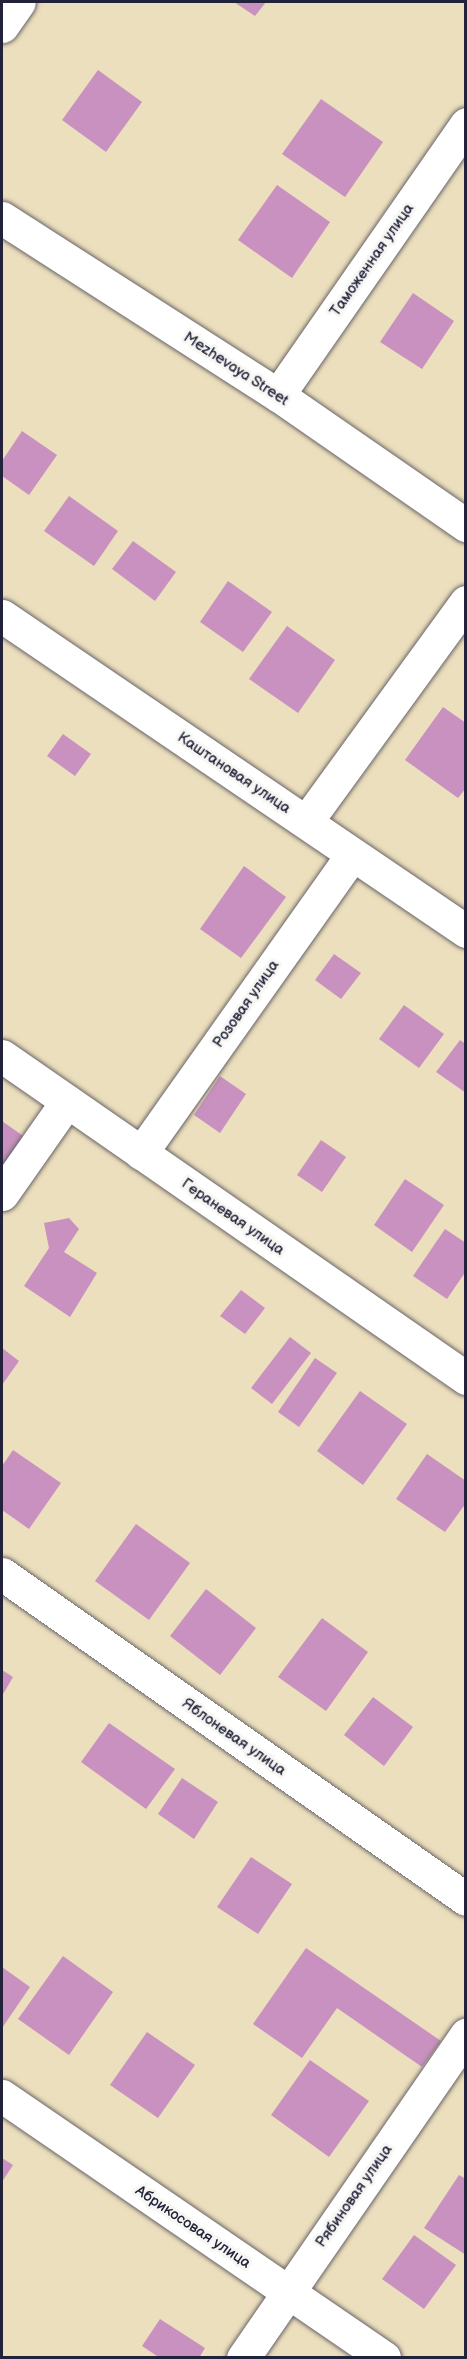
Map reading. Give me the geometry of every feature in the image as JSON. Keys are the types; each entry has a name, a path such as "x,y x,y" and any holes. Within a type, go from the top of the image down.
{"street":[{"path":"2,26 19,2"},
{"name":"Таможенная улица","path":"278,395 465,124"},
{"name":"Mezhevaya Street","path":"2,218 278,395 465,525"},
{"path":"306,822 465,602"},
{"name":"Каштановая улица","path":"2,616 465,931"},
{"name":"Розовая улица","path":"141,1153 352,855"},
{"name":"Гераневая улица","path":"2,1056 465,1378"},
{"path":"2,1194 67,1101"},
{"name":"Яблоневая улица","path":"2,1574 465,1899"},
{"name":"Рябиновая улица","path":"243,2358 465,2035"},
{"name":"Абрикосовая улица","path":"2,2096 384,2358"}],"building":[{"path":"234,2 266,2 255,16"},
{"path":"98,70 142,102 106,152 62,120"},
{"path":"321,99 383,142 345,197 282,154"},
{"path":"277,185 330,222 292,278 238,240"},
{"path":"413,293 454,321 422,369 380,342"},
{"path":"22,431 57,455 29,495 2,476 2,461"},
{"path":"69,496 118,531 94,566 44,531"},
{"path":"133,541 176,572 155,601 112,569"},
{"path":"228,581 272,612 243,652 200,622"},
{"path":"287,626 335,660 298,713 249,679"},
{"path":"443,707 466,723 466,788 458,798 405,760"},
{"path":"63,734 91,754 75,776 47,756"},
{"path":"244,866 286,897 241,958 200,929"},
{"path":"334,954 361,973 341,999 315,980"},
{"path":"404,1005 444,1034 419,1068 379,1039"},
{"path":"460,1040 466,1044 466,1093 436,1072"},
{"path":"220,1076 246,1094 220,1133 194,1115"},
{"path":"2,1121 26,1138 2,1171"},
{"path":"321,1140 346,1157 322,1192 297,1175"},
{"path":"405,1179 444,1205 412,1252 374,1225"},
{"path":"69,1218 79,1229 64,1252 97,1273 70,1317 24,1286 49,1248 44,1223"},
{"path":"445,1229 466,1243 466,1271 447,1299 413,1276"},
{"path":"241,1290 265,1308 245,1334 220,1316"},
{"path":"290,1337 311,1353 272,1404 251,1388"},
{"path":"2,1348 19,1361 2,1385"},
{"path":"315,1358 337,1373 299,1427 278,1412"},
{"path":"360,1391 407,1424 363,1485 317,1451"},
{"path":"13,1450 61,1483 29,1529 2,1510 2,1466"},
{"path":"427,1454 466,1481 466,1503 445,1532 396,1499"},
{"path":"136,1524 190,1563 149,1620 95,1581"},
{"path":"206,1589 256,1628 220,1675 170,1636"},
{"path":"322,1618 368,1652 326,1711 278,1677"},
{"path":"2,1670 13,1677 2,1696"},
{"path":"373,1697 413,1727 384,1766 344,1735"},
{"path":"109,1723 175,1769 146,1809 81,1762"},
{"path":"182,1778 218,1802 194,1839 158,1814"},
{"path":"251,1857 292,1884 258,1934 217,1907"},
{"path":"306,1948 441,2041 422,2067 337,2008 302,2058 253,2024"},
{"path":"63,1956 113,1992 69,2055 18,2019"},
{"path":"2,1967 30,1987 2,2028"},
{"path":"147,2032 195,2065 158,2118 110,2085"},
{"path":"310,2060 369,2101 329,2157 271,2115"},
{"path":"2,2158 13,2165 2,2182"},
{"path":"459,2175 466,2179 466,2255 424,2228"},
{"path":"414,2235 456,2265 424,2309 382,2279"},
{"path":"160,2319 205,2348 199,2358 160,2358 142,2346"}]}
